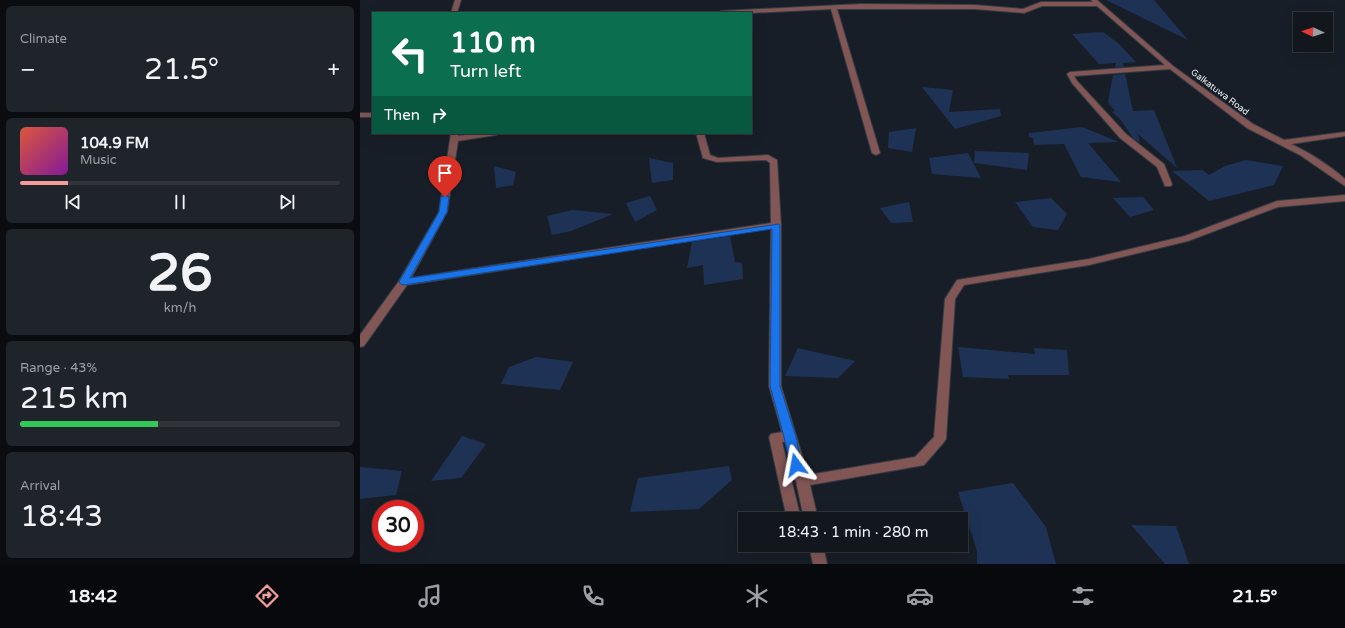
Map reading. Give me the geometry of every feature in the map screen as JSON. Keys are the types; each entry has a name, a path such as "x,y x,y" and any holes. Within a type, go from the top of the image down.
{"street":[{"path":"454,12 458,0"},
{"path":"743,12 861,6 975,7 1024,11 1041,4 1096,2"},
{"name":"Galkatuwa Road","path":"1096,2 1171,67 1250,126 1303,153 1336,175 1345,183"},
{"path":"834,8 876,153"},
{"path":"1168,184 1161,166 1122,136 1074,82 1070,74 1171,67"},
{"path":"360,115 372,115"},
{"path":"360,343 404,282 443,212 454,136 482,134"},
{"path":"700,134 706,156 717,160 768,157 774,162 776,225 775,386 803,481 809,512"},
{"path":"1282,143 1345,134"},
{"path":"1336,175 1345,173"},
{"path":"803,481 919,461 940,439 950,299 961,282 1089,262 1188,238 1277,204 1345,198"},
{"path":"404,282 776,225"},
{"path":"790,437 775,437 792,512"},
{"path":"790,437 808,512"},
{"path":"817,552 820,564"}],"building":[{"path":"1106,0 1154,0 1188,40"},
{"path":"1103,32 1119,44 1136,62 1123,63 1124,67 1115,67 1116,63 1099,64 1072,34"},
{"path":"1125,74 1133,111 1154,110 1177,168 1138,134 1140,143 1133,138 1120,119 1112,112 1115,111 1108,102 1113,75"},
{"path":"922,87 953,90 949,112 1000,109 1001,116 955,129"},
{"path":"1082,127 1119,142 1088,143 1121,182 1081,177 1064,144 1034,145 1033,138 1029,137 1029,133"},
{"path":"916,128 912,152 888,148 889,132"},
{"path":"975,151 1029,153 1027,170 974,163"},
{"path":"968,153 981,178 932,174 929,158"},
{"path":"649,158 673,163 673,180 652,183"},
{"path":"1246,160 1283,166 1274,185 1209,201 1172,171 1202,170 1209,175 1225,166"},
{"path":"494,166 516,172 513,185 496,188"},
{"path":"650,196 657,210 635,222 626,203"},
{"path":"1143,197 1154,210 1130,217 1113,198"},
{"path":"1051,198 1067,214 1058,230 1033,227 1015,202"},
{"path":"909,202 913,222 891,223 880,208"},
{"path":"572,210 613,214 571,231 552,235 547,216"},
{"path":"730,236 735,262 742,263 743,279 704,285 703,265 687,268 692,242"},
{"path":"958,347 1035,354 1034,348 1067,350 1069,375 1008,375 1009,379 963,377"},
{"path":"798,348 855,361 838,378 785,376"},
{"path":"536,357 573,362 560,390 501,384 509,367"},
{"path":"462,436 486,444 461,478 431,481"},
{"path":"729,466 732,480 699,509 630,512 638,478"},
{"path":"360,467 402,471 396,495 360,499"},
{"path":"1013,483 1046,527 1056,564 977,564 977,551 968,523 968,512 964,512 958,492"},
{"path":"1131,525 1176,526 1189,564 1165,564"}],"route":[{"path":"445,197 443,212 404,282 776,225 775,386 790,437 796,465"}]}
